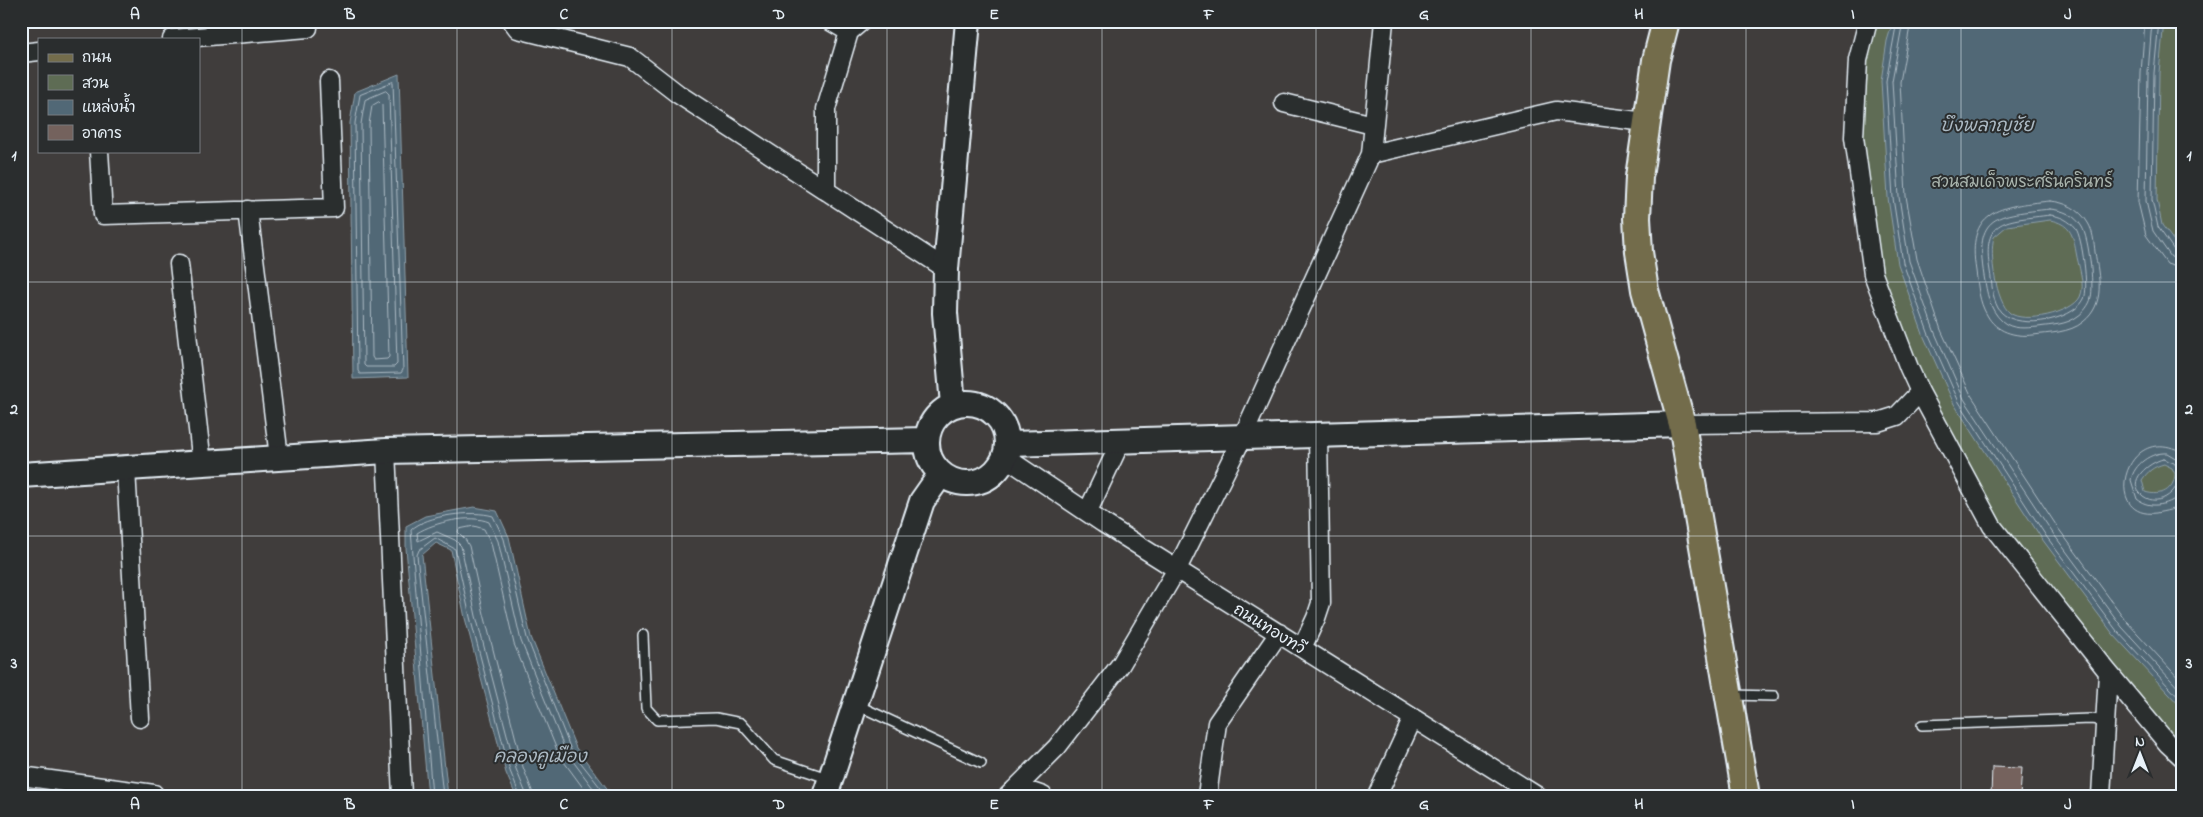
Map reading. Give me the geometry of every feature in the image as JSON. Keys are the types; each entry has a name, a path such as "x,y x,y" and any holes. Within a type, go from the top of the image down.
{"main road":[{"path":"1666,21 1656,60 1639,177 1637,218 1639,252 1645,290 1682,424 1746,796"}],"street":[{"path":"512,21 518,29 630,57 678,94 946,269"},
{"path":"826,191 826,109 856,27 830,21"},
{"path":"953,405 945,313 946,269 968,21"},
{"path":"1013,791 1057,747 1121,664 1177,569 1242,438 1372,154 1373,125 1384,21"},
{"path":"1868,21 1858,60 1854,137 1873,274 1920,392 1992,526 2108,672 2168,744 2182,757"},
{"path":"176,38 221,28 308,28"},
{"path":"21,52 38,51"},
{"path":"99,152 103,215 334,208 329,82"},
{"path":"1284,103 1373,125"},
{"path":"1372,154 1556,111 1646,122"},
{"path":"248,210 278,457"},
{"path":"179,264 202,464"},
{"path":"1006,450 1121,441 1682,424 1878,422 1897,416 1920,392"},
{"path":"972,403 986,408 1000,420 1006,432 1006,450 999,467 989,477 976,482 953,481 941,474 928,454 926,440 930,427 938,415 953,405 972,403"},
{"path":"1302,648 1321,603 1318,436"},
{"path":"21,475 386,451 926,440"},
{"path":"1088,511 1121,441"},
{"name":"ถนนทองทวี","path":"1006,450 1088,511 1177,569 1537,796"},
{"path":"386,451 402,796"},
{"path":"126,469 140,718"},
{"path":"828,787 922,501 941,474"},
{"path":"1207,796 1217,723 1278,633"},
{"path":"2101,796 2108,672"},
{"path":"1377,796 1413,718"},
{"path":"21,776 154,794"},
{"path":"1013,791 1043,796"}],"lane":[{"path":"643,635 646,708 657,720 716,718 741,723 774,760 828,787"},
{"path":"1728,695 1774,696"},
{"path":"855,704 981,763"},
{"path":"1922,725 2092,719 2106,721"}],"green space":[{"name":"บึงพลาญชัย","path":"1868,21 2182,21 2182,757 1992,526 1920,392 1905,381 1873,274 1854,137"}],"water":[{"name":"บึงพลาญชัย","path":"1893,21 2164,21 2159,73 2157,200 2162,225 2182,252 2182,708 2113,634 2042,539 1954,404 1924,337 1898,264 1888,198 1881,81 1887,41","holes":["2050,220 2062,224 2072,235 2082,281 2082,292 2075,303 2058,312 2036,317 2017,316 2010,313 2005,307 1997,289 1992,254 1994,237 2007,226","2164,464 2172,468 2175,474 2172,484 2166,491 2161,493 2145,492 2142,480 2146,474"]},
{"path":"399,74 408,377 353,379 350,123 355,92"},
{"name":"คลองคูเมือง","path":"474,507 497,511 509,537 531,637 576,748 613,796 516,796 506,773 465,618 451,550 436,543 422,555 448,796 428,796 406,548 406,526 425,516"}],"building":[{"path":"1992,767 2022,768 2020,796 1991,796"}],"park label":[{"name":"สวนสมเด็จพระศรีนครินทร์","path":"2022,181"}]}
